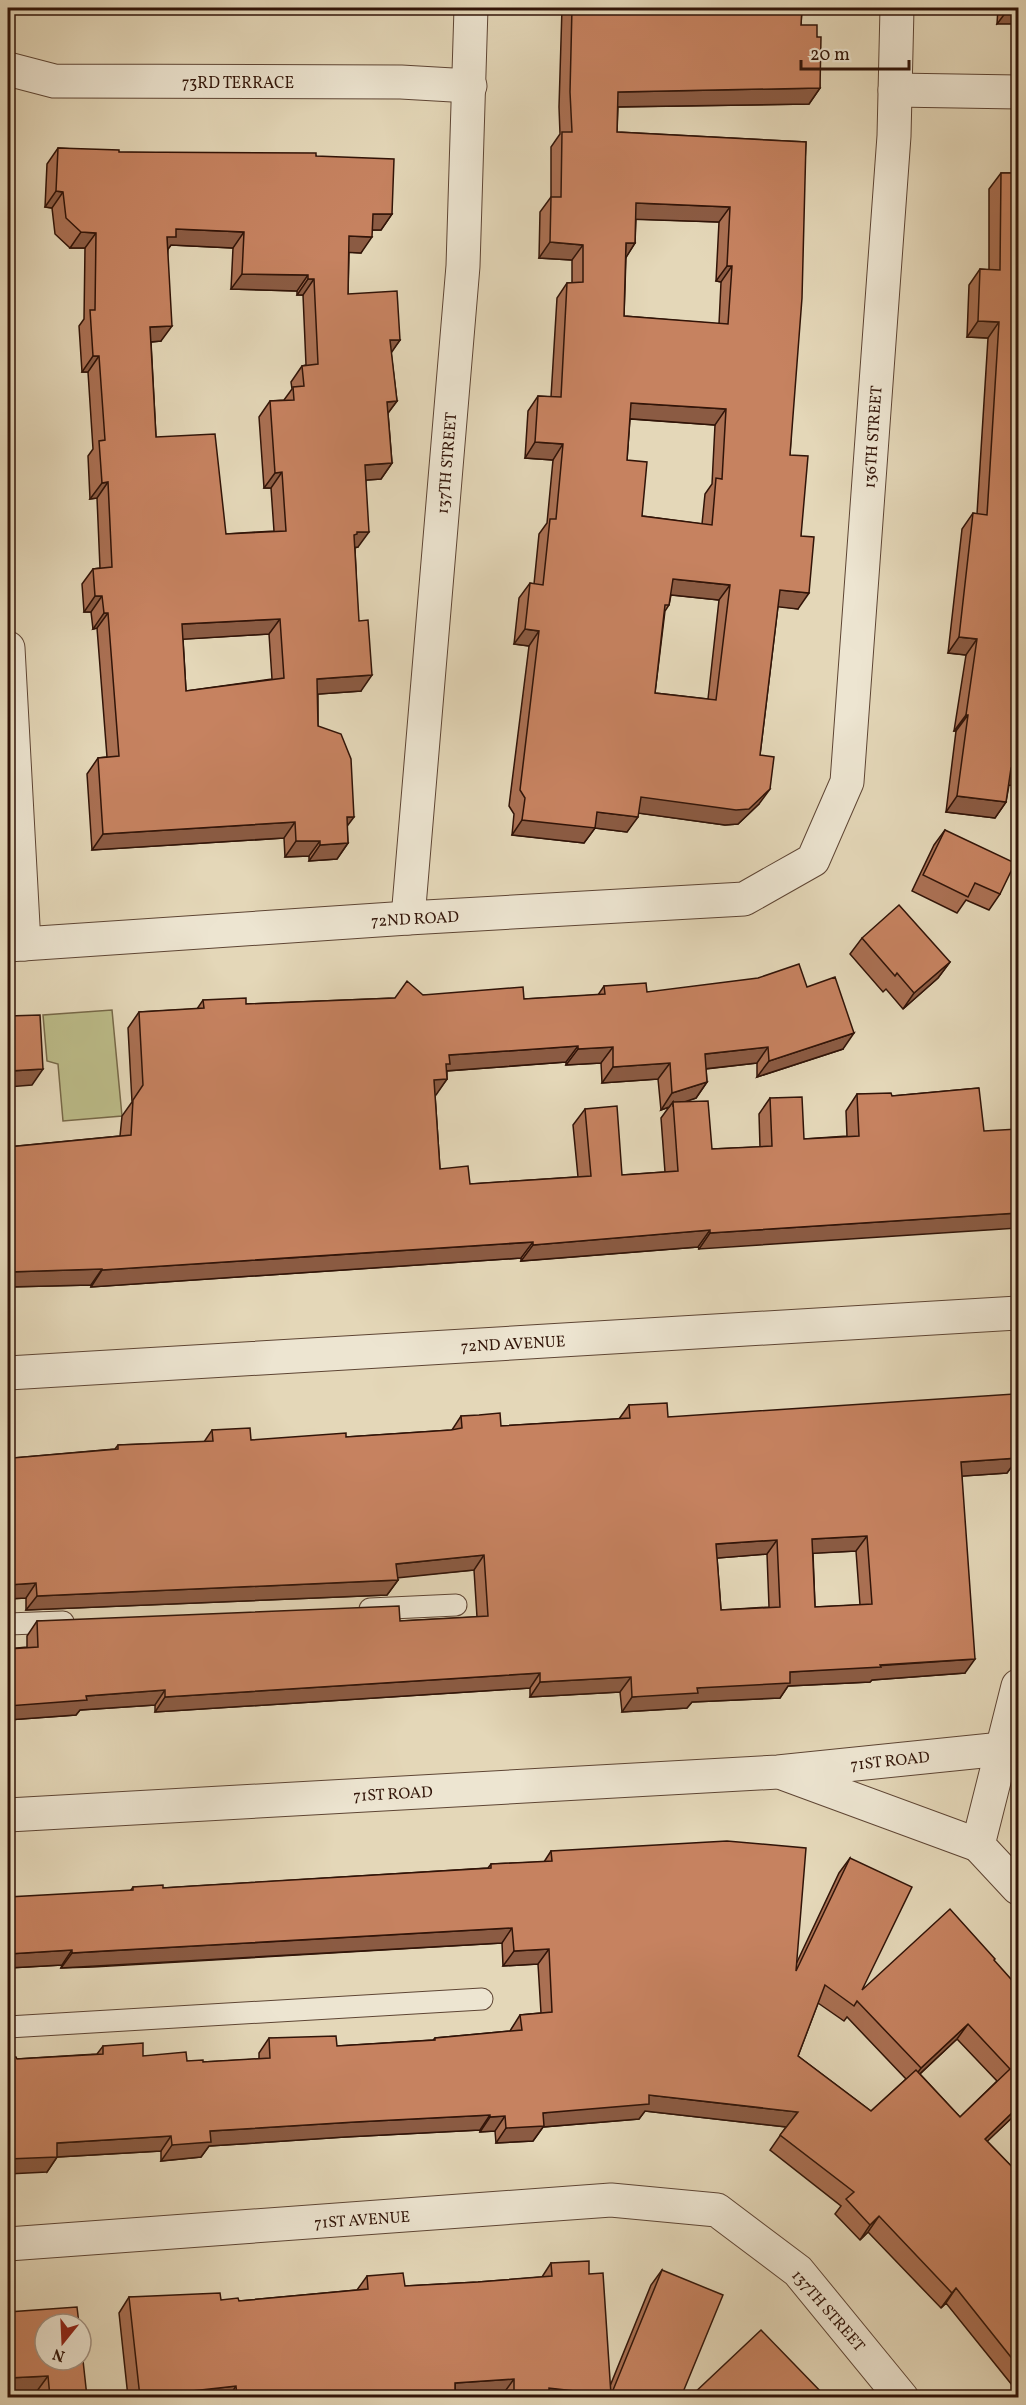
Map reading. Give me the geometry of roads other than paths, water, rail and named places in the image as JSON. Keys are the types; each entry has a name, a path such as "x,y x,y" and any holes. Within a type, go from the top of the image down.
{"street":[{"name":"137TH STREET","path":"408,918 463,266 471,8"},
{"name":"136TH STREET","path":"813,860 847,782 895,90 897,8"},
{"name":"73RD TERRACE","path":"8,69 54,81 401,82 470,86"},
{"path":"895,90 1018,92"},
{"path":"8,648 16,945"},
{"name":"72ND ROAD","path":"16,945 408,918 744,899 813,860"},
{"name":"72ND AVENUE","path":"8,1373 1018,1313"},
{"path":"1018,1686 978,1845 1018,1888"},
{"name":"71ST ROAD","path":"8,1815 778,1772 1002,1749"},
{"name":"71ST ROAD","path":"778,1772 978,1845"},
{"name":"71ST AVENUE","path":"8,2244 610,2200 717,2210"},
{"name":"137TH STREET","path":"717,2210 798,2271 902,2397"}],"lane":[{"path":"350,1609 456,1605"},
{"path":"8,1624 78,1621"},
{"path":"8,2027 482,1999"}]}
